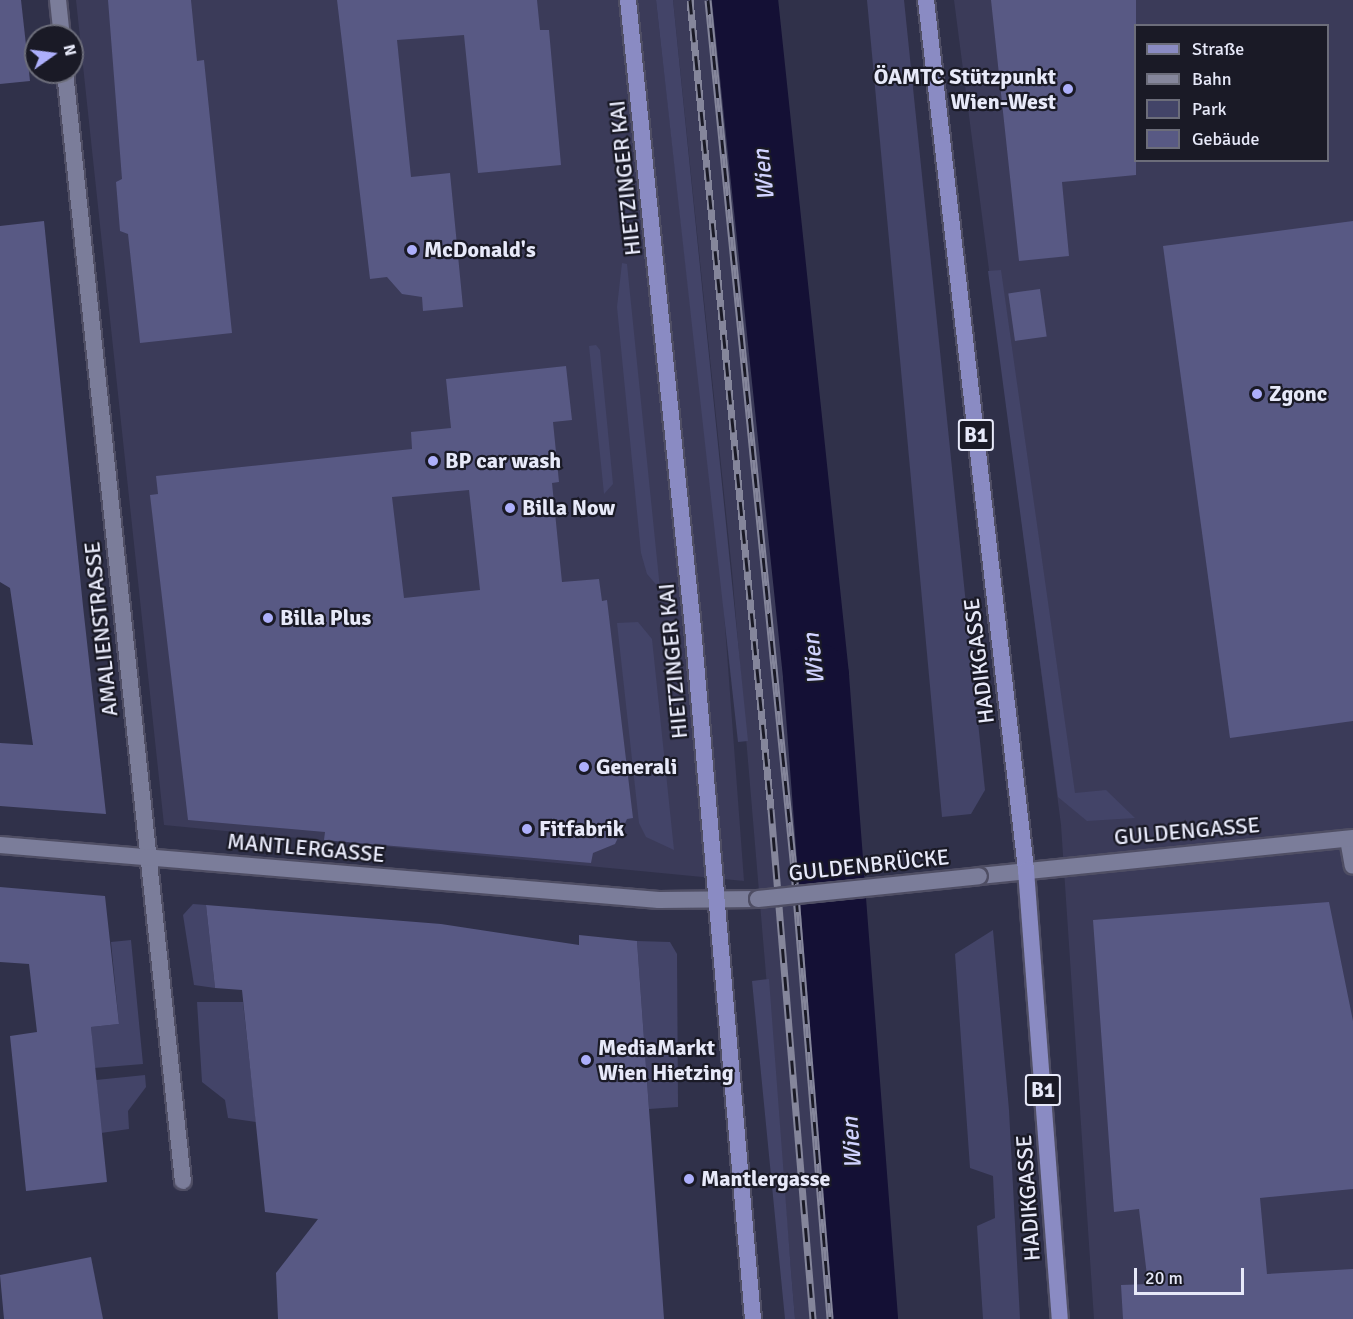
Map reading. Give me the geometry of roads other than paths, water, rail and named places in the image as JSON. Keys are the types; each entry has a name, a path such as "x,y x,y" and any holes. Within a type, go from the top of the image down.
{"main road":[{"name":"HIETZINGER KAI","path":"628,0 717,902 753,1319"},
{"name":"HADIKGASSE","path":"926,0 1026,870 1060,1319"}],"street":[{"path":"58,0 61,24"},
{"name":"AMALIENSTRASSE","path":"66,84 183,1181"},
{"path":"1350,838 1353,867"},
{"name":"GULDENGASSE","path":"1026,870 1350,838"},
{"name":"MANTLERGASSE","path":"0,845 717,902"},
{"name":"GULDENBRÜCKE","path":"717,902 1026,870"}],"waterway":[{"name":"Wien","path":"745,0 816,676 865,1319"}],"railway":[{"path":"690,0 771,809 813,1319"},
{"path":"708,0 794,870 830,1319"}],"place":[{"name":"ÖAMTC Stützpunkt Wien-West","path":"1068,89"},
{"name":"McDonald's","path":"412,250"},
{"name":"Zgonc","path":"1257,394"},
{"name":"BP car wash","path":"433,461"},
{"name":"Billa Now","path":"510,508"},
{"name":"Billa Plus","path":"268,618"},
{"name":"Generali","path":"584,767"},
{"name":"Fitfabrik","path":"527,829"},
{"name":"MediaMarkt Wien Hietzing","path":"586,1060"},
{"name":"Mantlergasse","path":"689,1179"}]}
